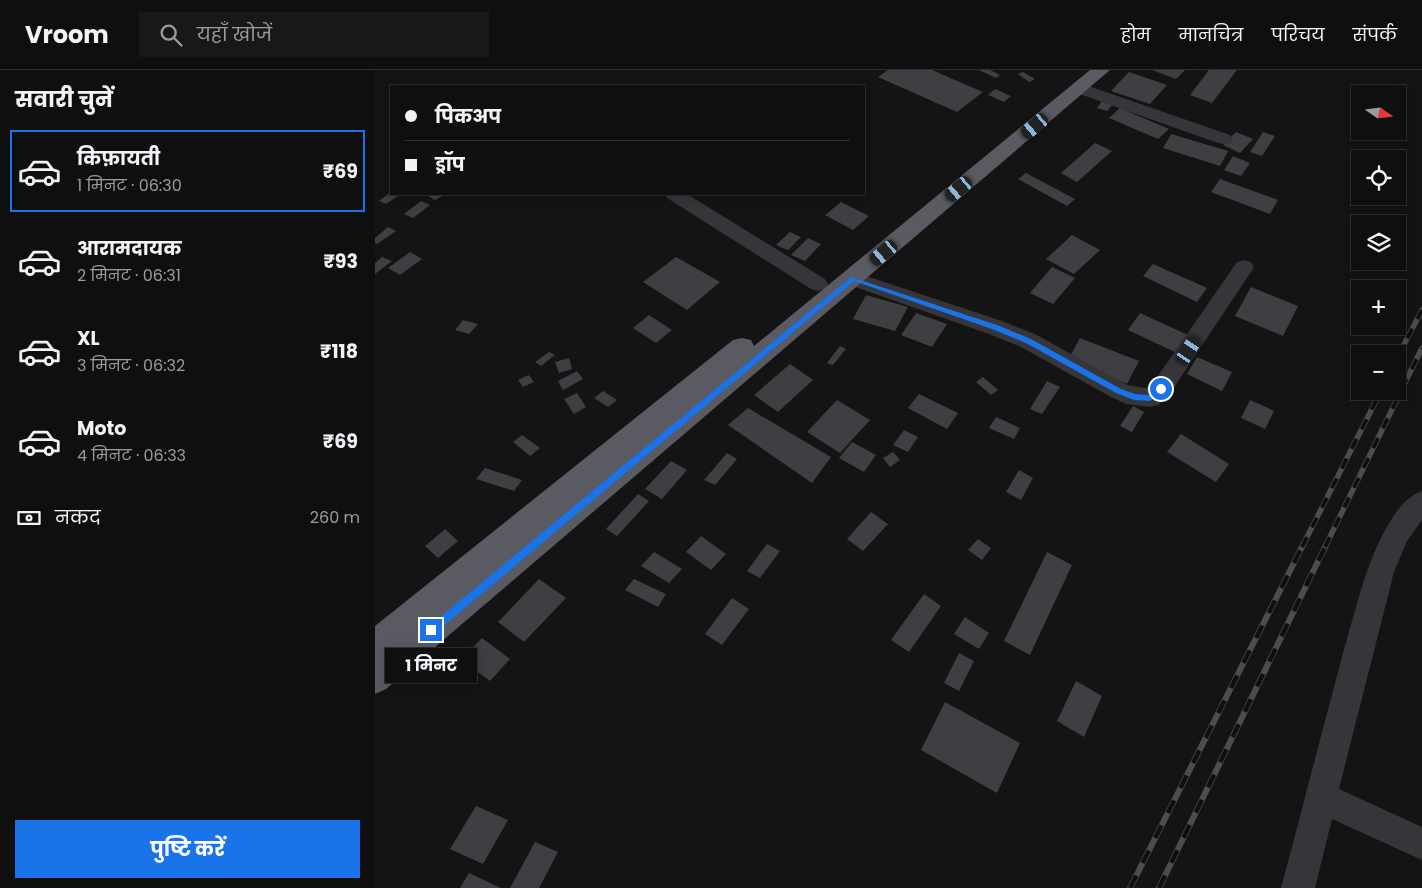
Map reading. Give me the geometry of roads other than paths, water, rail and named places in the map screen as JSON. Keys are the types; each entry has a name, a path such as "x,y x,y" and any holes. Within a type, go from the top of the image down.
{"highway":[{"path":"375,646 819,284 1078,79 1101,70"},
{"path":"375,678 853,279 1078,79"}],"street":[{"path":"1078,79 1224,139"},
{"path":"676,195 819,284"},
{"path":"853,279 994,327 1029,341 1119,391 1134,397 1150,398 1161,389 1244,267"},
{"path":"1298,888 1345,699 1382,568 1397,534 1416,507 1422,502"},
{"path":"1321,797 1422,844"}],"railway":[{"path":"1404,345 1422,310"},
{"path":"1325,547 1422,348"},
{"path":"1302,547 1376,400"},
{"path":"1130,888 1303,545"},
{"path":"1159,888 1326,545"}]}
